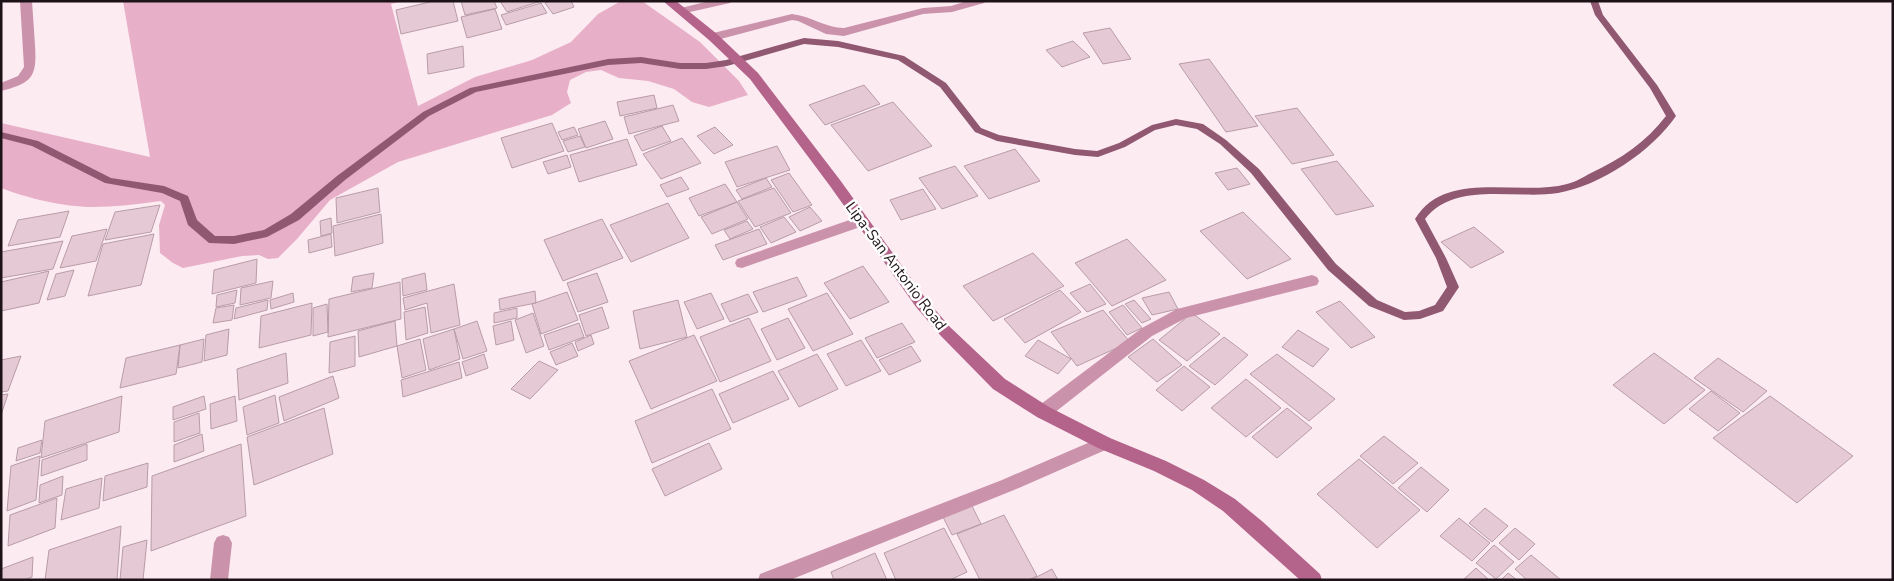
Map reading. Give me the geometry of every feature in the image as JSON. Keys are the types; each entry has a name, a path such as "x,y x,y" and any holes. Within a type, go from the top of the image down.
{"main road":[{"name":"Lipa-San Antonio Road","path":"669,1 716,40 754,76 862,220 920,303 945,331 1000,384 1043,412 1104,443 1198,485 1229,505 1257,528 1313,580"}],"street":[{"path":"1,87 22,80 28,74 30,67 26,1"},
{"path":"680,11 726,1"},
{"path":"716,40 792,18 801,18 830,32 844,32 923,11 952,9 980,1"},
{"path":"742,263 862,220"},
{"path":"1043,412 1147,332 1182,313 1312,281"},
{"path":"767,580 1008,486 1104,443"},
{"path":"219,580 223,543"}],"shaded area":[{"path":"123,1 403,1 391,4 418,106 475,77 532,60 571,42 598,14 621,1 642,1 700,42 739,81 748,95 709,107 692,102 674,89 648,81 619,78 601,70 586,72 570,80 567,92 571,103 552,115 398,162 330,200 278,258 268,259 259,255 242,256 183,268 160,253 159,225 165,205 161,201 118,206 81,207 46,201 1,188 1,123 150,157"}],"building":[{"path":"434,1 453,1 458,21 401,34 396,10"},
{"path":"461,1 494,1 497,8 465,15"},
{"path":"500,1 541,1 507,12"},
{"path":"549,1 571,1 574,7 553,14 545,3"},
{"path":"541,3 547,13 506,25 501,15"},
{"path":"495,9 502,29 467,38 461,17"},
{"path":"1110,28 1131,59 1103,64 1083,33"},
{"path":"1073,41 1090,57 1062,67 1046,50"},
{"path":"463,46 464,67 428,74 427,54"},
{"path":"1209,59 1258,126 1226,132 1179,64"},
{"path":"864,85 880,104 825,125 809,105"},
{"path":"654,95 657,108 620,116 617,102"},
{"path":"893,102 932,146 868,171 831,125"},
{"path":"673,105 679,121 629,134 624,117"},
{"path":"1297,108 1334,155 1292,164 1255,116"},
{"path":"605,121 613,139 586,148 578,129"},
{"path":"552,123 564,151 512,168 501,138"},
{"path":"662,126 671,141 642,151 634,136"},
{"path":"574,127 578,135 562,140 558,132"},
{"path":"715,127 733,145 714,154 697,136"},
{"path":"580,136 585,147 568,152 563,141"},
{"path":"682,138 701,163 661,179 643,154"},
{"path":"627,139 637,165 579,182 570,155"},
{"path":"777,146 790,170 737,187 725,162"},
{"path":"1015,149 1040,181 989,199 964,166"},
{"path":"567,155 571,167 548,174 543,162"},
{"path":"1337,161 1374,206 1336,215 1301,169"},
{"path":"955,166 978,196 942,209 919,178"},
{"path":"1237,168 1250,184 1228,190 1215,173"},
{"path":"789,173 812,205 793,212 771,180"},
{"path":"681,177 689,189 667,197 660,185"},
{"path":"766,178 772,187 742,199 736,190"},
{"path":"725,184 737,202 699,216 689,198"},
{"path":"378,188 380,212 337,223 336,198"},
{"path":"774,188 791,213 755,227 738,201"},
{"path":"923,189 936,209 901,220 890,200"},
{"path":"737,202 748,219 712,234 701,217"},
{"path":"668,203 689,238 631,262 610,225"},
{"path":"160,205 151,232 105,240 115,212"},
{"path":"810,207 822,221 800,231 789,217"},
{"path":"69,211 60,237 8,246 18,220"},
{"path":"1243,212 1291,259 1247,279 1200,231"},
{"path":"381,214 383,243 335,256 333,226"},
{"path":"784,217 796,232 771,243 760,227"},
{"path":"331,218 332,233 321,236 320,221"},
{"path":"602,219 623,258 563,281 544,240"},
{"path":"747,221 753,229 730,239 724,230"},
{"path":"1474,227 1504,252 1471,268 1441,242"},
{"path":"107,229 96,261 60,268 72,236"},
{"path":"759,229 767,244 723,260 715,245"},
{"path":"154,234 141,285 88,296 103,244"},
{"path":"331,234 332,247 309,253 308,240"},
{"path":"1127,239 1166,280 1112,306 1075,263"},
{"path":"63,241 53,269 1,278 1,252"},
{"path":"1033,253 1064,286 993,321 963,286"},
{"path":"257,259 256,283 212,294 214,270"},
{"path":"863,266 889,302 850,319 824,283"},
{"path":"74,270 65,296 47,300 56,274"},
{"path":"49,271 39,303 1,311 1,282"},
{"path":"374,273 372,288 351,292 353,277"},
{"path":"425,273 427,290 403,296 402,279"},
{"path":"597,273 608,302 578,312 567,283"},
{"path":"797,277 807,296 763,312 753,292"},
{"path":"273,281 271,298 240,305 241,288"},
{"path":"400,282 401,319 328,337 329,299"},
{"path":"454,284 460,325 431,333 427,303 405,310 403,298"},
{"path":"1090,284 1106,304 1087,312 1070,293"},
{"path":"237,290 235,303 216,307 217,295"},
{"path":"1060,290 1081,312 1025,343 1004,319"},
{"path":"535,291 536,303 500,310 499,299"},
{"path":"567,292 578,320 541,334 532,304"},
{"path":"1169,292 1178,309 1152,315 1142,298"},
{"path":"293,293 294,302 271,309 270,300"},
{"path":"711,293 724,319 697,329 684,302"},
{"path":"827,293 853,334 813,351 788,309"},
{"path":"748,294 758,312 730,322 721,304"},
{"path":"268,300 267,310 234,319 236,308"},
{"path":"678,300 687,337 640,349 633,311"},
{"path":"1134,300 1151,319 1142,323 1125,304"},
{"path":"1340,301 1375,337 1351,348 1316,312"},
{"path":"312,303 311,335 259,348 261,316"},
{"path":"327,304 328,332 313,336 313,308"},
{"path":"234,305 232,320 213,323 216,308"},
{"path":"1123,305 1142,328 1127,335 1109,312"},
{"path":"425,307 428,333 406,340 404,312"},
{"path":"602,307 609,328 586,336 579,315"},
{"path":"517,308 517,318 494,323 494,313"},
{"path":"1103,310 1130,342 1077,366 1051,332"},
{"path":"533,313 544,346 526,353 515,320"},
{"path":"1192,313 1220,334 1187,361 1159,340"},
{"path":"749,318 771,361 720,382 700,337"},
{"path":"788,318 805,348 777,360 761,329"},
{"path":"395,321 397,346 359,357 358,331"},
{"path":"477,321 487,351 463,359 454,329"},
{"path":"511,321 514,340 496,345 493,326"},
{"path":"579,323 584,337 549,350 544,335"},
{"path":"902,323 915,342 877,358 865,338"},
{"path":"229,329 227,355 204,361 206,335"},
{"path":"454,329 460,359 429,370 423,339"},
{"path":"1298,330 1329,349 1313,367 1282,347"},
{"path":"591,335 594,344 578,351 575,342"},
{"path":"694,335 717,381 651,409 629,361"},
{"path":"355,336 355,366 329,373 330,342"},
{"path":"1224,337 1248,355 1215,385 1189,366"},
{"path":"204,339 202,362 178,368 180,345"},
{"path":"420,339 426,370 402,378 397,346"},
{"path":"1153,339 1182,365 1157,382 1128,357"},
{"path":"861,340 881,371 846,386 827,354"},
{"path":"1038,340 1071,359 1058,374 1025,356"},
{"path":"572,343 578,356 556,365 550,352"},
{"path":"180,345 176,374 120,388 126,358"},
{"path":"911,346 921,361 889,375 879,360"},
{"path":"286,353 288,383 239,400 237,369"},
{"path":"1654,353 1705,390 1664,424 1613,385"},
{"path":"484,354 488,368 466,376 462,362"},
{"path":"817,354 838,389 799,407 778,371"},
{"path":"1277,354 1335,399 1309,421 1250,374"},
{"path":"21,356 8,391 1,392 1,360"},
{"path":"1718,358 1767,391 1743,412 1694,378"},
{"path":"539,361 558,370 530,399 511,389"},
{"path":"459,362 462,378 403,397 401,380"},
{"path":"1184,366 1210,387 1182,411 1156,390"},
{"path":"773,371 789,399 733,423 719,394"},
{"path":"333,376 339,398 284,421 279,397"},
{"path":"1246,379 1281,408 1246,437 1211,408"},
{"path":"712,389 731,429 652,463 635,421"},
{"path":"1711,391 1740,413 1718,431 1689,409"},
{"path":"8,394 1,415 1,395"},
{"path":"275,395 279,423 247,435 243,407"},
{"path":"122,396 119,432 41,458 45,421"},
{"path":"204,396 206,409 173,420 173,407"},
{"path":"235,396 237,421 211,429 210,404"},
{"path":"1770,396 1853,456 1797,503 1713,438"},
{"path":"324,408 333,454 254,485 247,437"},
{"path":"1287,408 1312,428 1277,458 1252,437"},
{"path":"199,413 200,433 174,442 174,422"},
{"path":"202,434 204,451 174,462 174,445"},
{"path":"1384,436 1418,463 1393,484 1360,456"},
{"path":"42,440 40,453 16,461 18,448"},
{"path":"709,443 722,469 665,496 652,469"},
{"path":"87,444 87,460 41,476 42,460"},
{"path":"241,444 246,516 151,551 152,476"},
{"path":"40,456 36,500 7,511 11,466"},
{"path":"1359,459 1420,510 1377,548 1317,494"},
{"path":"148,463 147,487 103,501 105,476"},
{"path":"1421,467 1449,490 1427,512 1398,488"},
{"path":"63,476 62,495 39,503 40,485"},
{"path":"102,478 99,508 61,520 66,489"},
{"path":"57,498 55,528 8,546 10,515"},
{"path":"972,506 981,524 952,535 943,517"},
{"path":"1485,508 1508,526 1492,542 1469,523"},
{"path":"1004,515 1037,576 1028,580 980,580 957,534"},
{"path":"1459,518 1490,543 1472,561 1440,536"},
{"path":"121,526 117,580 45,580 49,550"},
{"path":"944,528 967,572 950,580 896,580 884,553"},
{"path":"1515,528 1535,544 1519,560 1499,543"},
{"path":"147,540 143,580 120,580 123,547"},
{"path":"1494,545 1514,562 1496,579 1476,563"},
{"path":"875,553 887,580 834,580 831,572"},
{"path":"1531,555 1561,580 1527,580 1515,569"},
{"path":"33,557 32,577 24,580 1,580 1,569"},
{"path":"1476,568 1489,580 1463,580"},
{"path":"1052,569 1058,580 1031,580"},
{"path":"1508,573 1517,580 1501,580"}],"waterway":[{"path":"1,135 35,143 109,181 164,190 184,199 192,222 213,240 234,240 267,233 295,217 341,178 426,114 473,90 608,62 641,60 680,66 706,66 727,63 804,41 838,44 901,58 943,85 978,130 997,138 1075,152 1098,154 1122,145 1152,128 1176,122 1200,126 1223,142 1255,171 1332,267 1373,303 1404,316 1420,315 1439,308 1453,287 1441,258 1420,219 1429,207 1442,199 1456,194 1489,191 1536,192 1562,189 1576,185 1617,165 1637,152 1655,136 1671,116 1654,87 1599,15 1594,1"}]}
